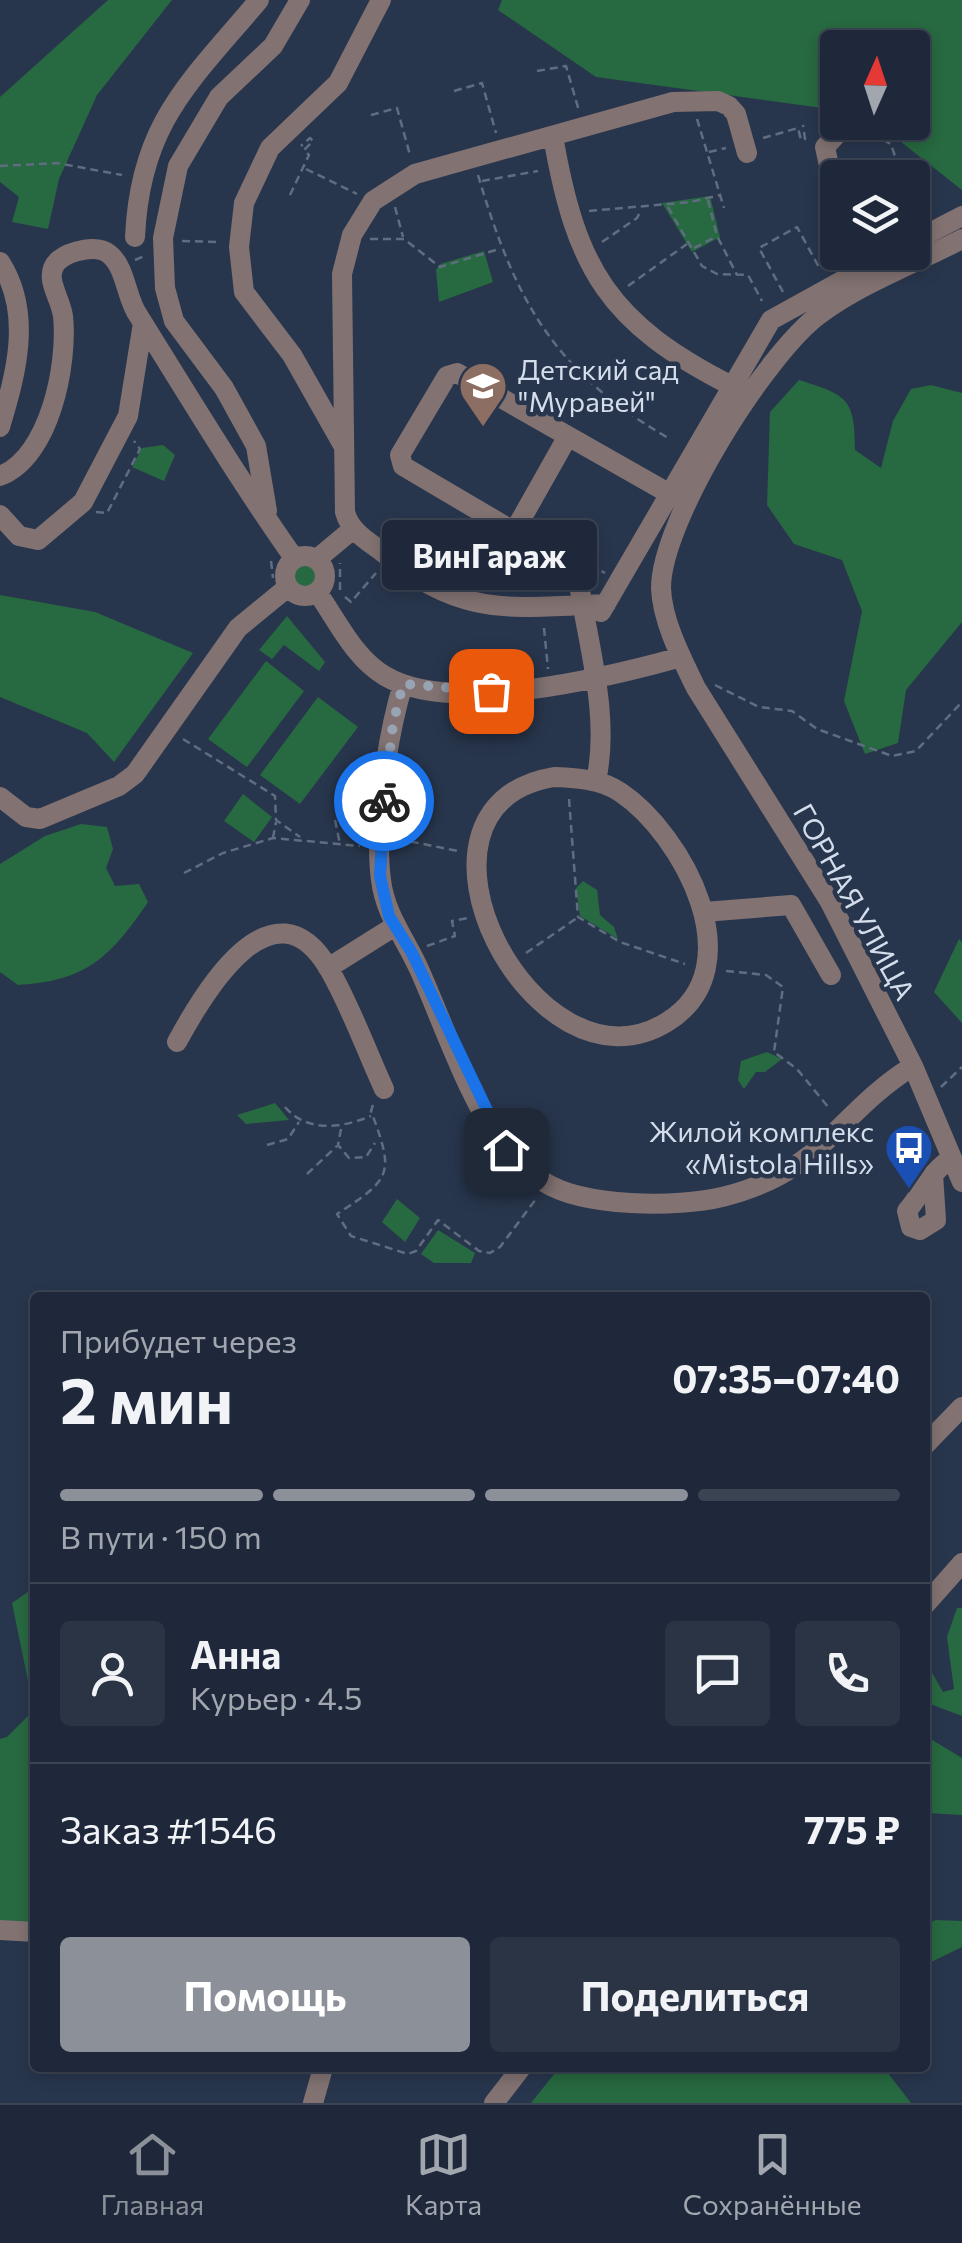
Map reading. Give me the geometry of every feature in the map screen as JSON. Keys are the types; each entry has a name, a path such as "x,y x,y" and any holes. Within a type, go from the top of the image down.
{"street":[{"path":"135,237 140,178 151,144 184,88 259,0"},
{"path":"268,518 256,446 224,388 174,321 166,288 164,238 173,181 186,152 219,96 273,46 300,0"},
{"path":"344,447 292,355 244,292 238,247 244,204 270,148 338,83 381,0"},
{"path":"606,604 505,608 459,601 416,581 352,529 346,512 342,274 362,216 391,186 415,174 673,102 718,101 736,114 746,153"},
{"path":"553,136 567,213 584,258 600,284 659,344 732,386"},
{"path":"930,233 962,216"},
{"name":"ГОРНАЯ УЛИЦА","path":"962,238 822,312 792,336 766,370 682,512 666,558 664,605 681,658 712,718 830,902 913,1066 962,1182"},
{"path":"0,476 18,468 28,456 57,397 63,319 52,278 53,266 62,257 94,248 108,252 142,323 268,518 286,569 283,590 238,628 135,774 119,786 40,819 26,816 0,797"},
{"path":"0,262 20,336 17,371 0,427"},
{"path":"847,270 848,277"},
{"path":"587,637 771,320 861,270"},
{"path":"0,515 18,536 38,540 83,502 128,416 142,323"},
{"path":"596,782 602,730 572,565 403,466 400,455 452,372 670,494"},
{"path":"514,530 568,436"},
{"path":"352,529 325,557 327,595 366,661 403,684 476,691 594,680 681,658"},
{"path":"284,556 325,557"},
{"path":"283,590 298,596 327,595"},
{"path":"403,684 393,724 380,846 384,899 506,1150 547,1184 569,1192 664,1203 695,1202 754,1188 814,1156 876,1092 913,1066"},
{"path":"554,777 596,782 618,790 652,820 688,873 704,912 706,953 698,987 675,1018 626,1036 584,1030 546,1006 527,987 496,942 479,895 475,870 484,824 510,790 530,781 554,777"},
{"path":"704,912 791,905 831,975"},
{"path":"328,968 395,926"},
{"path":"177,1042 218,974 257,940 289,936 304,942 328,968 382,1094"},
{"path":"933,1174 952,1158"},
{"path":"930,1440 962,1407"},
{"path":"930,1591 962,1563"},
{"path":"0,1930 30,1932"},
{"path":"312,2103 323,2072"},
{"path":"494,2103 518,2072"}],"path":[{"path":"537,70 566,66 576,100"},
{"path":"454,91 482,84 497,139"},
{"path":"371,115 398,108 412,162"},
{"path":"684,113 700,123 724,208"},
{"path":"790,130 798,128 801,140 805,139 803,125"},
{"path":"290,195 309,155 304,150 313,141 310,138 301,146 293,139"},
{"path":"883,140 891,144 896,160"},
{"path":"0,166 57,164 140,178"},
{"path":"303,167 363,196"},
{"path":"476,169 514,282 562,354 623,412 670,439"},
{"path":"480,181 545,170"},
{"path":"576,211 642,208 720,195"},
{"path":"707,198 717,236 737,274"},
{"path":"392,199 404,239 440,267 500,249"},
{"path":"668,205 702,266 717,274 748,275 766,309"},
{"path":"590,249 638,218 642,208"},
{"path":"786,298 759,248 797,227 824,277"},
{"path":"693,249 717,236"},
{"path":"362,239 404,239"},
{"path":"186,241 230,243"},
{"path":"619,292 689,243"},
{"path":"283,590 271,566 284,556"},
{"path":"325,557 341,564 327,595"},
{"path":"539,564 540,584 564,586"},
{"path":"343,596 351,602 381,566"},
{"path":"543,616 548,675"},
{"path":"704,684 728,689 758,707 792,712 817,729 892,756 916,751 962,702"},
{"path":"182,738 274,796 273,838"},
{"path":"570,802 578,918"},
{"path":"276,820 302,839"},
{"path":"335,820 340,846"},
{"path":"184,873 223,852 273,838 364,846"},
{"path":"395,839 460,852"},
{"path":"425,946 455,936 452,921 468,918"},
{"path":"529,950 578,918"},
{"path":"578,918 620,942 688,964"},
{"path":"731,971 766,975 782,987 774,1052 797,1069 834,1113"},
{"path":"934,1096 962,1066"},
{"path":"382,1094 372,1107 372,1115 388,1155 386,1172 369,1193 336,1214 351,1236 408,1254 416,1251 438,1220 478,1251 490,1254 500,1248 537,1198"},
{"path":"285,1107 299,1120 342,1128 372,1115"},
{"path":"267,1144 288,1139 299,1120"},
{"path":"307,1174 338,1145 342,1128"},
{"path":"338,1145 349,1158 358,1160 366,1157 375,1143"}],"green space":[{"path":"108,0 172,0 97,95 59,179 48,229 12,222 19,197 0,182 0,97"},
{"path":"502,0 962,0 962,190 930,165 930,160 924,160 899,140 930,140 930,30 820,30 820,108 596,77 498,10"},
{"path":"710,196 720,237 692,252 662,203"},
{"path":"484,251 493,282 439,302 436,270 440,264"},
{"path":"799,380 845,401 853,419 855,450 881,468 893,421 911,389 931,385 962,393 962,622 906,690 898,743 865,754 844,701 862,611 842,560 794,544 767,505 770,412"},
{"path":"163,445 175,455 164,481 132,467 142,448"},
{"path":"305,564 317,576 305,588 293,576"},
{"path":"0,595 95,612 193,653 114,762 87,733 0,697"},
{"path":"287,616 325,662 319,671 284,645 272,659 259,650"},
{"path":"266,661 304,691 247,767 208,739"},
{"path":"318,697 358,727 300,804 260,775"},
{"path":"243,794 272,817 254,842 224,821"},
{"path":"81,824 107,827 113,849 106,868 115,886 139,884 148,902 121,938 94,963 62,978 18,985 0,972 0,864 45,836"},
{"path":"583,881 597,890 600,915 614,927 618,939 580,916 576,888"},
{"path":"959,939 962,942 962,1023 934,992"},
{"path":"767,1052 782,1059 765,1072 756,1072 744,1089 738,1080 741,1061"},
{"path":"275,1103 289,1120 246,1124 237,1115"},
{"path":"397,1199 420,1218 405,1242 382,1222"},
{"path":"438,1230 475,1253 471,1263 434,1263 421,1254"},
{"path":"30,1590 30,1691 12,1603"},
{"path":"957,1608 962,1608 962,1716 930,1704 930,1669 943,1692 954,1689 947,1637"},
{"path":"30,1714 30,1927 0,1924 0,1739"},
{"path":"930,1739 962,1758 962,1815 930,1813"},
{"path":"962,1921 962,1947 930,1963 930,1922"},
{"path":"556,2072 887,2072 911,2103 531,2103"}],"way so far":[{"path":"384,801 393,724 403,684 460,692 491,691"}],"place":[{"name":"Детский сад \"Муравей\"","path":"483,428"},
{"name":"ВинГараж","path":"491,691"},
{"name":"Жилой комплекс «Mistola Hills»","path":"909,1190"}],"route":[{"path":"384,801 380,876 389,916 412,953 492,1129 506,1150"}]}
